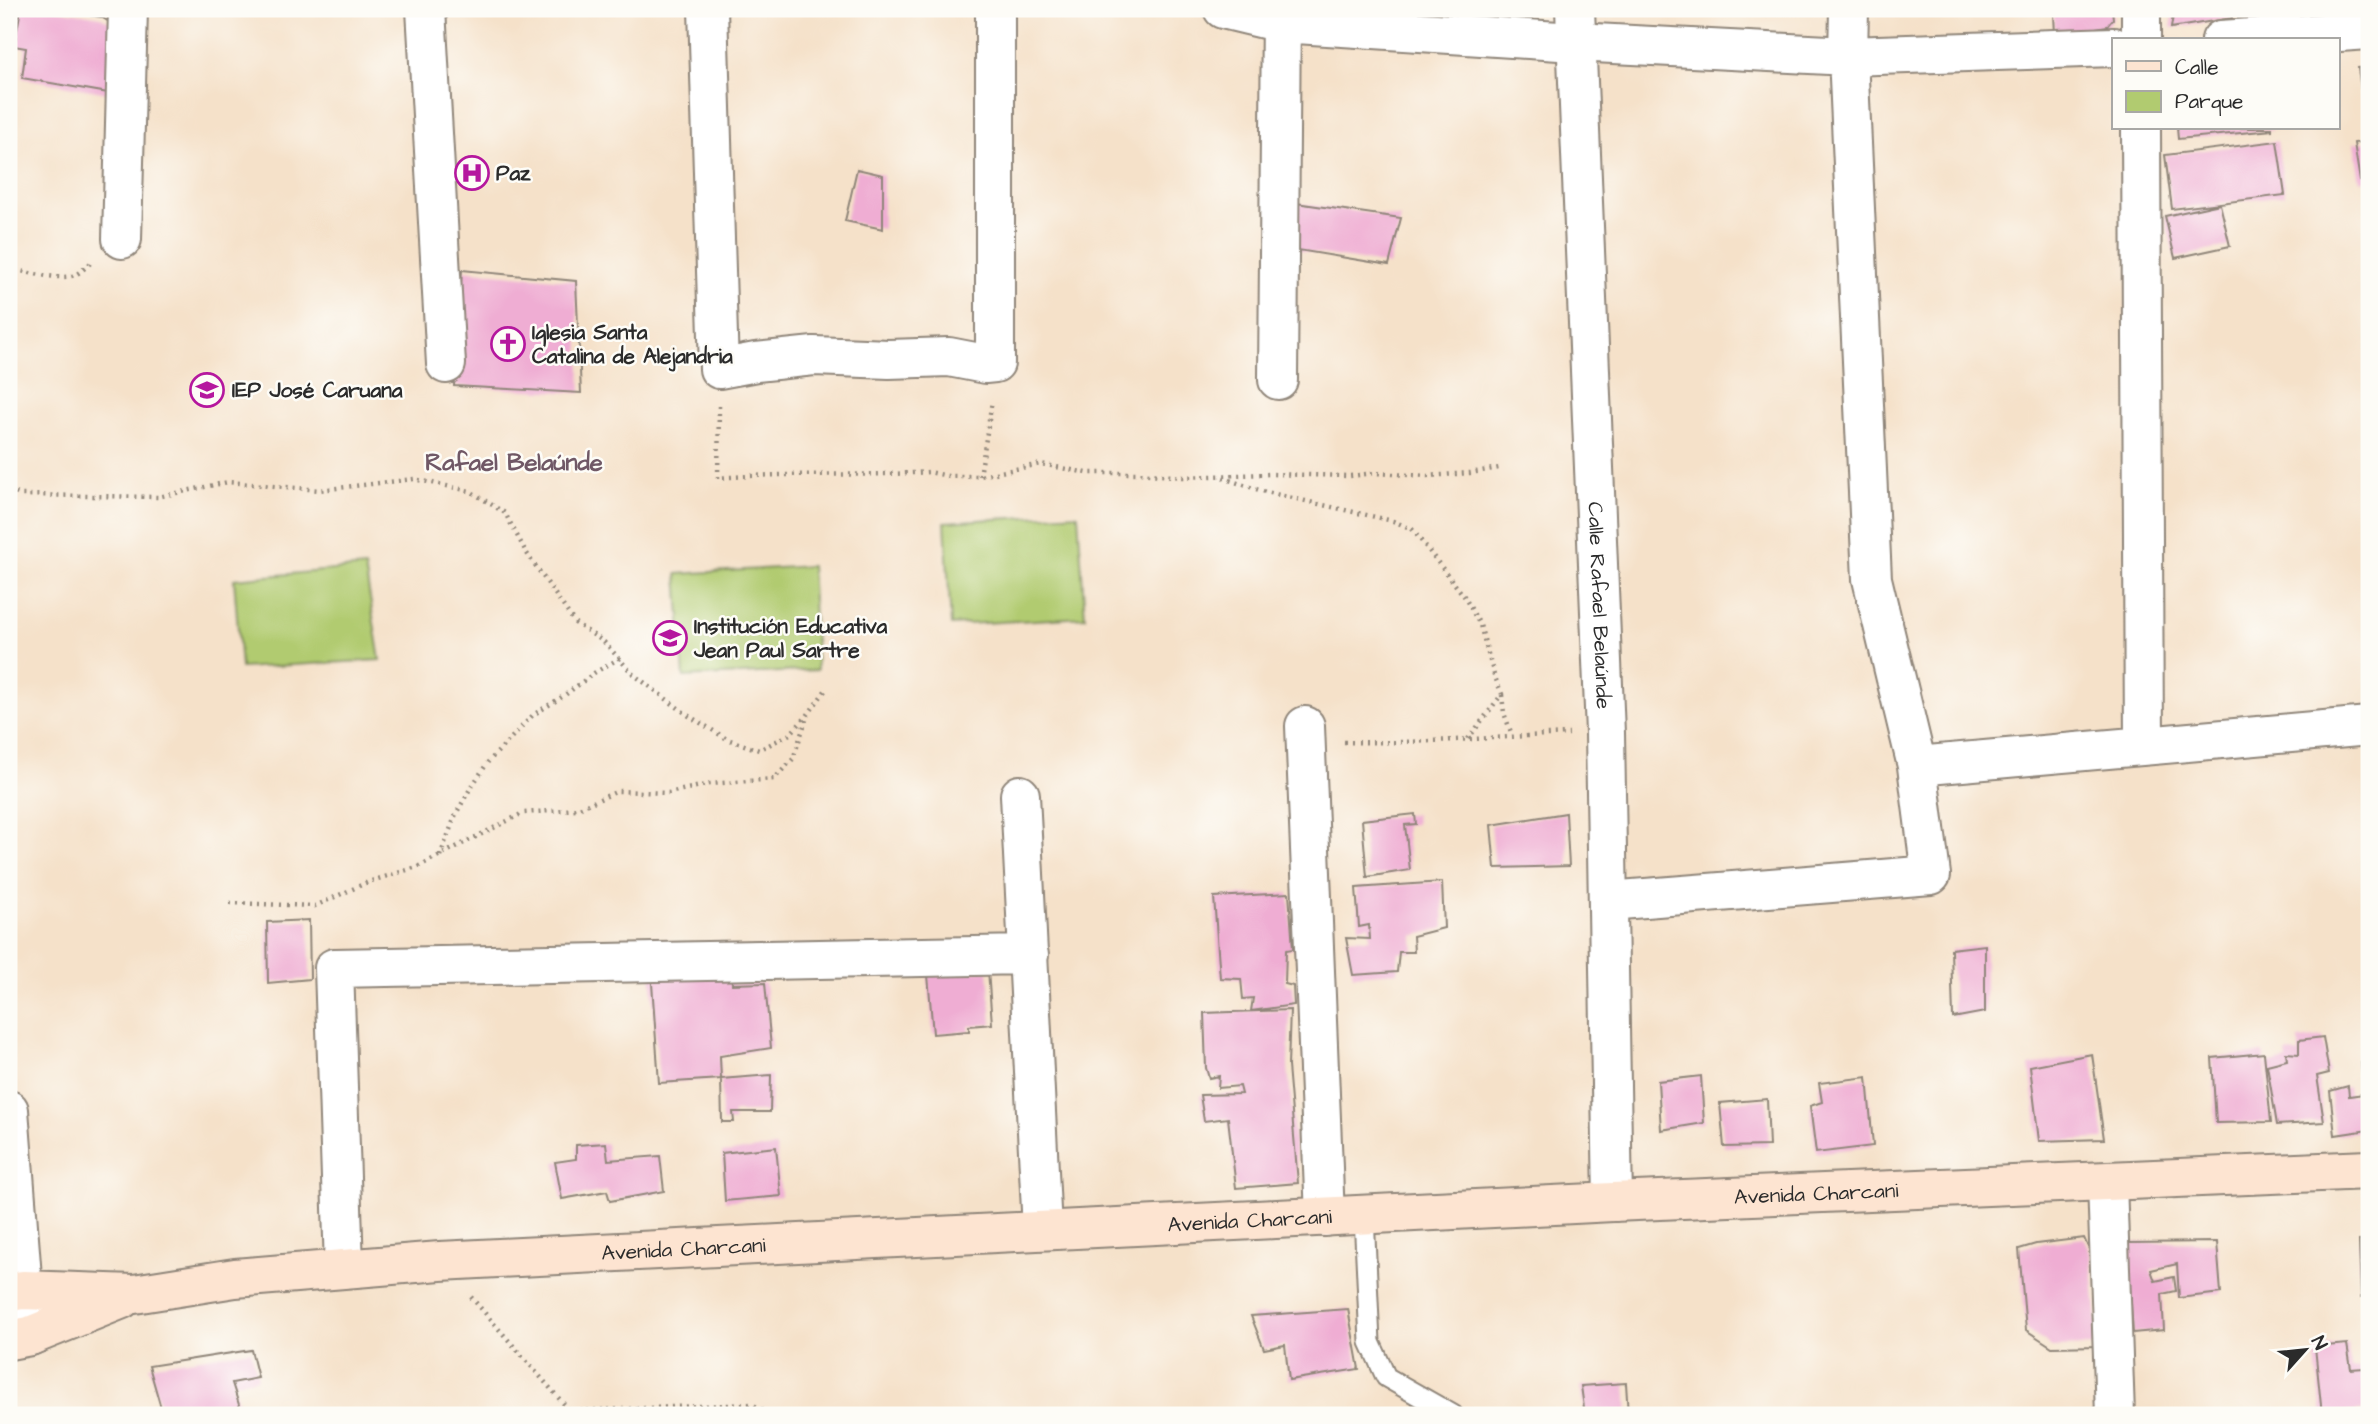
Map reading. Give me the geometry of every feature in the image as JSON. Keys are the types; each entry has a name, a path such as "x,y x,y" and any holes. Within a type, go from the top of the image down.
{"main road":[{"name":"Avenida Charcani","path":"16,1291 134,1294 235,1278 440,1261 1613,1202 2369,1170"},
{"name":"Avenida Charcani","path":"19,1338 134,1294"}],"street":[{"path":"122,239 128,9"},
{"path":"425,9 446,364"},
{"path":"708,9 719,369 814,356 889,359 949,357 985,364 995,363 995,9"},
{"path":"1223,9 1281,16 1575,25 1848,55 2112,47"},
{"path":"1608,901 1931,875 1917,766 1872,579 1848,55 1849,9"},
{"path":"2141,9 2141,38"},
{"path":"1278,380 1281,16"},
{"name":"Calle Rafael Belaúnde","path":"1575,25 1605,733 1613,1202"},
{"path":"2251,38 2369,30"},
{"path":"2141,130 2144,746"},
{"path":"1917,766 2369,726"},
{"path":"1306,736 1325,1217"},
{"path":"1020,795 1042,1230"},
{"path":"344,1267 334,968 1029,955"},
{"path":"9,1110 19,1338"},
{"path":"2107,1182 2115,1415"}],"lane":[{"path":"1364,1216 1370,1342 1380,1365 1386,1377 1453,1415"}],"path":[{"path":"9,268 62,277 75,275 122,239"},
{"path":"719,369 718,478 929,472 948,476 980,476 1041,464 1087,473 1218,477 1270,474 1350,476 1375,472 1427,476 1499,468"},
{"path":"980,476 992,398"},
{"path":"1218,477 1304,502 1393,521 1412,529 1448,573 1480,625 1502,694 1504,713 1511,735"},
{"path":"9,491 22,495 158,497 228,482 320,491 414,479 470,491 505,513 526,552 575,623 604,642 633,674 688,716 727,739 759,750 790,734 827,688"},
{"path":"440,856 456,814 496,753 533,715 620,658"},
{"path":"1468,739 1502,694"},
{"path":"230,902 315,906 368,882 417,867 523,813 577,810 618,791 668,793 710,785 774,779 793,759 807,716"},
{"path":"1306,736 1330,742 1605,733"},
{"path":"440,1261 570,1411 752,1404 772,1415"}],"green space":[{"path":"1078,514 1085,617 951,625 945,522"},
{"path":"811,566 817,670 684,677 677,574"},
{"path":"365,567 380,660 241,668 234,579"}],"building":[{"path":"21,9 53,9 101,17 114,25 114,94 22,78 26,48 14,46"},
{"path":"1470,9 1528,9 1529,12 1471,13"},
{"path":"2112,9 2113,19 2107,26 2055,35 2054,14"},
{"path":"2174,9 2231,9 2232,18 2171,28"},
{"path":"2369,67 2369,105 2363,106 2358,68"},
{"path":"2177,130 2272,130 2178,139"},
{"path":"2277,141 2285,195 2172,209 2165,155"},
{"path":"2369,141 2369,179 2360,181 2354,143"},
{"path":"857,169 883,175 883,229 845,221"},
{"path":"1296,203 1401,218 1389,265 1298,250"},
{"path":"2220,204 2230,246 2175,258 2165,216"},
{"path":"462,270 576,281 581,393 454,386"},
{"path":"1566,813 1569,866 1495,868 1491,825"},
{"path":"1415,814 1416,824 1405,825 1410,870 1367,877 1362,820"},
{"path":"1442,882 1444,928 1413,936 1414,952 1399,952 1397,972 1353,975 1346,938 1370,939 1369,925 1359,927 1356,888"},
{"path":"1289,893 1293,949 1286,950 1285,984 1293,986 1294,1005 1251,1011 1253,998 1243,999 1241,979 1220,978 1214,897"},
{"path":"309,920 310,979 268,983 267,922"},
{"path":"1985,945 1985,1012 1953,1018 1951,949"},
{"path":"651,969 731,969 732,984 765,983 771,1048 720,1056 721,1079 659,1083"},
{"path":"988,970 992,1024 969,1026 969,1031 933,1034 928,975"},
{"path":"1290,1010 1288,1066 1298,1183 1236,1188 1228,1118 1204,1121 1200,1095 1242,1094 1240,1086 1218,1088 1219,1076 1209,1078 1206,1068 1204,1013"},
{"path":"2323,1037 2329,1073 2317,1076 2324,1122 2277,1125 2267,1065 2287,1060 2286,1053 2299,1054 2299,1040"},
{"path":"2264,1053 2271,1122 2216,1123 2212,1058"},
{"path":"2092,1054 2104,1139 2039,1141 2030,1066"},
{"path":"2369,1062 2369,1130 2335,1135 2330,1091 2348,1086 2349,1096 2364,1094 2361,1063"},
{"path":"771,1075 770,1112 733,1112 734,1122 722,1122 721,1079"},
{"path":"1701,1076 1704,1123 1661,1130 1658,1081"},
{"path":"1867,1077 1873,1146 1816,1153 1810,1106 1822,1102 1819,1083"},
{"path":"1767,1099 1769,1146 1724,1147 1720,1103"},
{"path":"606,1143 608,1160 660,1156 664,1191 610,1201 607,1191 562,1199 555,1162 576,1159 576,1145"},
{"path":"776,1147 781,1196 725,1201 722,1153"},
{"path":"2084,1238 2091,1254 2099,1346 2052,1347 2026,1330 2019,1249"},
{"path":"2369,1240 2369,1298 2361,1298 2359,1241"},
{"path":"2217,1242 2221,1293 2179,1298 2177,1264 2151,1270 2155,1281 2174,1277 2176,1291 2162,1294 2164,1330 2133,1333 2127,1243"},
{"path":"1348,1309 1359,1369 1289,1380 1285,1345 1264,1349 1251,1316"},
{"path":"2347,1344 2351,1369 2364,1368 2369,1410 2322,1415 2315,1347"},
{"path":"251,1350 258,1378 232,1383 241,1411 223,1415 163,1415 149,1366"},
{"path":"1626,1383 1628,1415 1585,1415 1581,1386"}],"place":[{"name":"Paz","path":"472,173"},
{"name":"Iglesia Santa Catalina de Alejandria","path":"508,344"},
{"name":"IEP José Caruana","path":"207,390"},
{"name":"Institución Educativa Jean Paul Sartre","path":"670,638"}],"district":[{"name":"Rafael Belaúnde","path":"514,462"}]}
